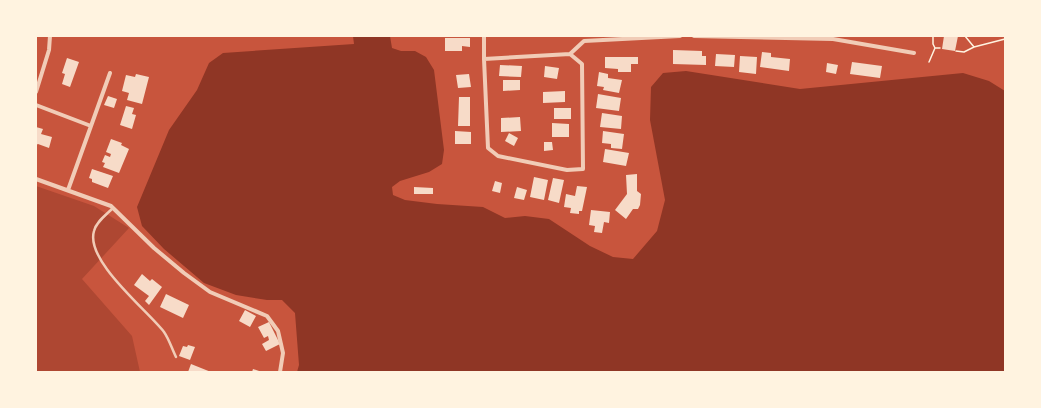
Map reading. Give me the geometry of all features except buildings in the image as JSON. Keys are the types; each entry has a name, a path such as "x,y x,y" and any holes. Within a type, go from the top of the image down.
{"street":[{"path":"36,92 49,50 50,36"},
{"path":"484,36 488,148 498,156 567,170 583,169 582,64 570,54"},
{"path":"484,59 570,54 584,41 680,36"},
{"path":"694,36 834,38 914,53"},
{"path":"68,190 110,74"},
{"path":"36,105 91,126"},
{"path":"36,179 111,206 154,248 210,292 267,316 278,331 283,353 280,372"}],"lane":[{"path":"114,208 97,224 93,238 95,249 108,271 164,333 176,357"}],"path":[{"path":"929,62 935,48 933,44 933,36"},
{"path":"966,36 974,47"},
{"path":"956,50 964,52 974,47 1005,39"},
{"path":"935,48 940,48"}],"shaded area":[{"path":"353,36 390,36 392,48 401,51 415,51 426,57 434,70 444,150 442,164 429,172 400,181 392,187 393,195 405,200 483,207 505,218 525,216 549,219 590,246 613,257 633,259 657,231 665,200 650,120 651,87 663,73 686,71 800,89 963,73 989,81 1005,91 1005,372 297,372 299,365 295,313 282,300 267,300 236,295 204,283 164,249 142,226 137,207 169,130 197,90 209,63 223,53 354,44"},
{"path":"36,186 94,206 129,228 82,279 132,336 140,372 36,372"}]}
